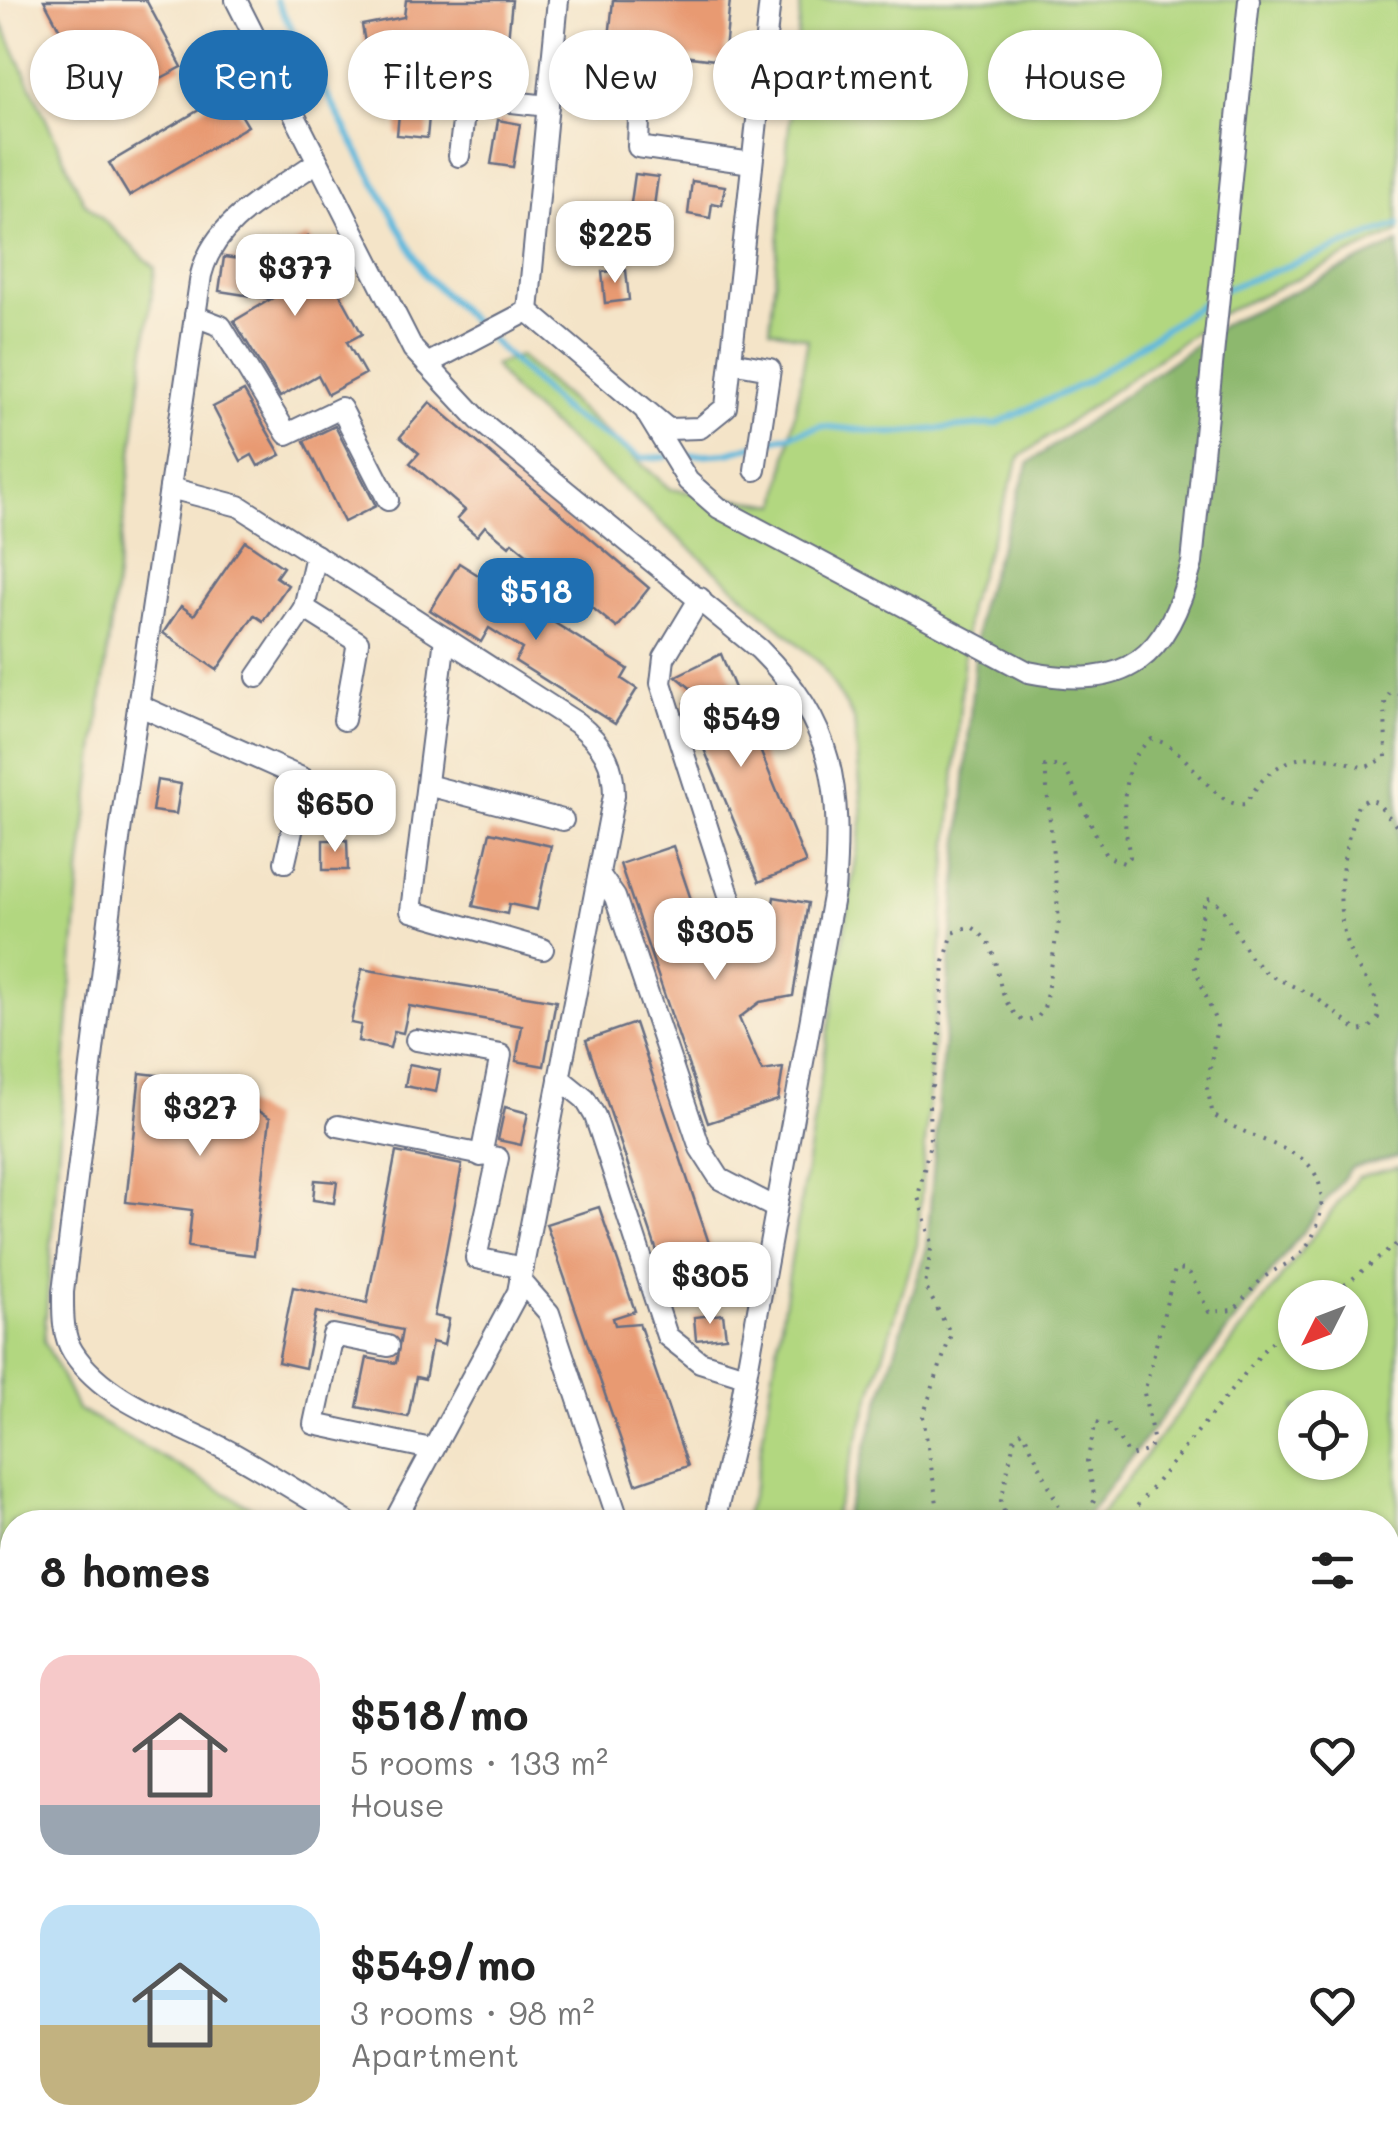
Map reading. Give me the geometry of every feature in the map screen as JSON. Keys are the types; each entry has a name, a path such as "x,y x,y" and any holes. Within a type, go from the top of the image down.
{"street":[{"path":"236,0 385,300 427,364 480,420 700,598 792,682 812,712 837,788 834,890 745,1376 717,1510"},
{"path":"528,311 558,0"},
{"path":"528,311 668,429 685,432 714,420 726,407 770,0"},
{"path":"647,414 688,481 719,508 1028,672 1069,680 1106,676 1133,664 1172,625 1192,563 1250,0"},
{"path":"459,156 466,96 548,106"},
{"path":"639,120 638,146 752,163"},
{"path":"316,162 215,238 203,265 138,705 63,1292 66,1336 84,1368 116,1393 231,1452 326,1510"},
{"path":"427,364 528,311"},
{"path":"195,316 221,326 287,434 340,408 388,500"},
{"path":"732,362 770,368 755,470"},
{"path":"170,488 239,506 598,740 614,773 599,874 521,1274 505,1321 400,1510"},
{"path":"257,677 304,608 316,556"},
{"path":"700,598 664,658 661,683 665,707 739,926"},
{"path":"304,608 358,642 344,720"},
{"path":"444,638 411,911 544,949"},
{"path":"138,705 304,780 286,862"},
{"path":"426,785 564,820"},
{"path":"599,874 615,897 700,1148 720,1179 776,1208"},
{"path":"416,1040 501,1055 481,1156"},
{"path":"559,1078 585,1099 594,1116 667,1336 700,1362 745,1376"},
{"path":"338,1126 498,1158 476,1258 521,1274 549,1313 615,1510"},
{"path":"388,1346 332,1335 314,1424 431,1449"}],"path":[{"path":"938,1510 924,1416 951,1334 925,1286 932,1243 918,1197 930,1143 929,1105 940,1036 944,962 954,933 970,926 992,945 1007,1010 1024,1022 1037,1018 1044,1009 1058,921 1045,766 1053,762 1064,766 1106,856 1124,863 1130,857 1123,806 1129,779 1138,751 1152,739 1183,754 1223,800 1233,806 1246,804 1258,780 1285,762 1332,756 1364,768 1386,758 1385,700 1391,692 1398,694"},
{"path":"1090,1510 1096,1500 1086,1461 1096,1422 1108,1425 1130,1456 1150,1450 1153,1438 1144,1393 1174,1269 1188,1270 1209,1312 1234,1310 1263,1278 1300,1254 1320,1219 1322,1185 1314,1168 1298,1156 1238,1131 1213,1114 1208,1088 1216,1025 1194,965 1205,899 1211,898 1221,906 1250,957 1267,974 1314,996 1358,1031 1369,1029 1378,1018 1378,996 1351,954 1340,914 1348,834 1358,805 1368,799 1377,802 1398,828"},
{"path":"1351,1280 1398,1243"},
{"path":"1134,1510 1278,1336"},
{"path":"1004,1510 1001,1501 1014,1436 1023,1431 1061,1510"}],"green space":[{"path":"801,0 1398,0 1398,232 1220,314 1020,457 968,606 917,1245 836,1510 747,1510 755,1484 863,816 854,719 821,664 514,392 494,365 519,356 670,489 778,505 808,339 770,329 790,120 968,120 968,30 798,30"},
{"path":"0,19 30,84 30,120 46,120 84,202 155,268 80,872 44,1340 77,1409 256,1510 0,1510"},
{"path":"1398,243 1398,1157 1351,1168 1091,1510 847,1510 927,1247 979,608 1029,463 1226,323"},
{"path":"1398,1167 1398,1510 1104,1510 1278,1282 1278,1370 1368,1370 1368,1280 1279,1280 1358,1177"}],"building":[{"path":"44,0 146,0 179,61 179,69 159,79 159,30 60,30"},
{"path":"406,0 512,0 509,30 363,30 362,25 404,17"},
{"path":"613,0 730,0 727,30 713,30 713,60 693,57 693,30 610,30"},
{"path":"182,120 244,120 248,126 129,196 109,163"},
{"path":"398,120 429,120 427,138 397,135"},
{"path":"498,120 520,124 513,167 491,164"},
{"path":"635,174 658,177 653,214 630,210"},
{"path":"692,181 725,186 722,205 712,203 710,218 688,214"},
{"path":"308,236 362,334 347,342 365,374 328,394 318,375 280,397 234,321 271,299 219,291 224,257 262,262"},
{"path":"626,270 629,300 605,303 602,272"},
{"path":"244,391 281,455 258,466 252,455 241,461 213,407"},
{"path":"430,402 649,588 617,628 512,542 509,546 485,526 477,536 457,519 465,510 410,463 419,453 400,437"},
{"path":"335,426 376,506 344,522 304,441"},
{"path":"245,541 283,567 276,577 288,585 263,621 254,615 217,670 163,633 181,606 194,615"},
{"path":"459,563 628,669 622,679 637,689 615,724 515,661 522,649 489,628 481,642 430,610"},
{"path":"721,654 806,863 759,882 685,703 694,691 676,676"},
{"path":"157,780 181,784 176,814 152,811"},
{"path":"490,832 551,846 537,910 509,904 507,914 473,906"},
{"path":"323,840 347,840 348,870 323,870"},
{"path":"673,846 708,950 752,938 767,939 774,897 808,903 793,996 760,1002 739,1018 762,1071 783,1068 778,1100 708,1123 620,864"},
{"path":"362,969 556,1001 544,1066 516,1061 522,1026 409,1006 403,1033 394,1031 390,1048 358,1041 361,1025 351,1023"},
{"path":"635,1023 722,1282 673,1299 586,1040"},
{"path":"409,1064 440,1070 436,1092 405,1086"},
{"path":"140,1073 206,1081 270,1118 254,1255 188,1247 192,1210 126,1202"},
{"path":"505,1107 528,1113 521,1145 498,1140"},
{"path":"396,1152 462,1165 434,1316 449,1319 444,1345 432,1342 425,1379 416,1377 408,1417 357,1407 367,1358 396,1363 402,1330 316,1312 305,1368 278,1362 293,1287 367,1303"},
{"path":"315,1180 337,1182 334,1203 313,1200"},
{"path":"599,1207 635,1311 613,1318 615,1325 639,1323 688,1466 636,1484 546,1224"},
{"path":"723,1314 726,1337 696,1340 694,1317"}],"waterway":[{"path":"276,0 425,275 565,412 641,458 667,457"},
{"path":"1222,290 1398,225"},
{"path":"680,456 728,453 821,426 891,433 996,424 1084,383 1212,297"}]}
